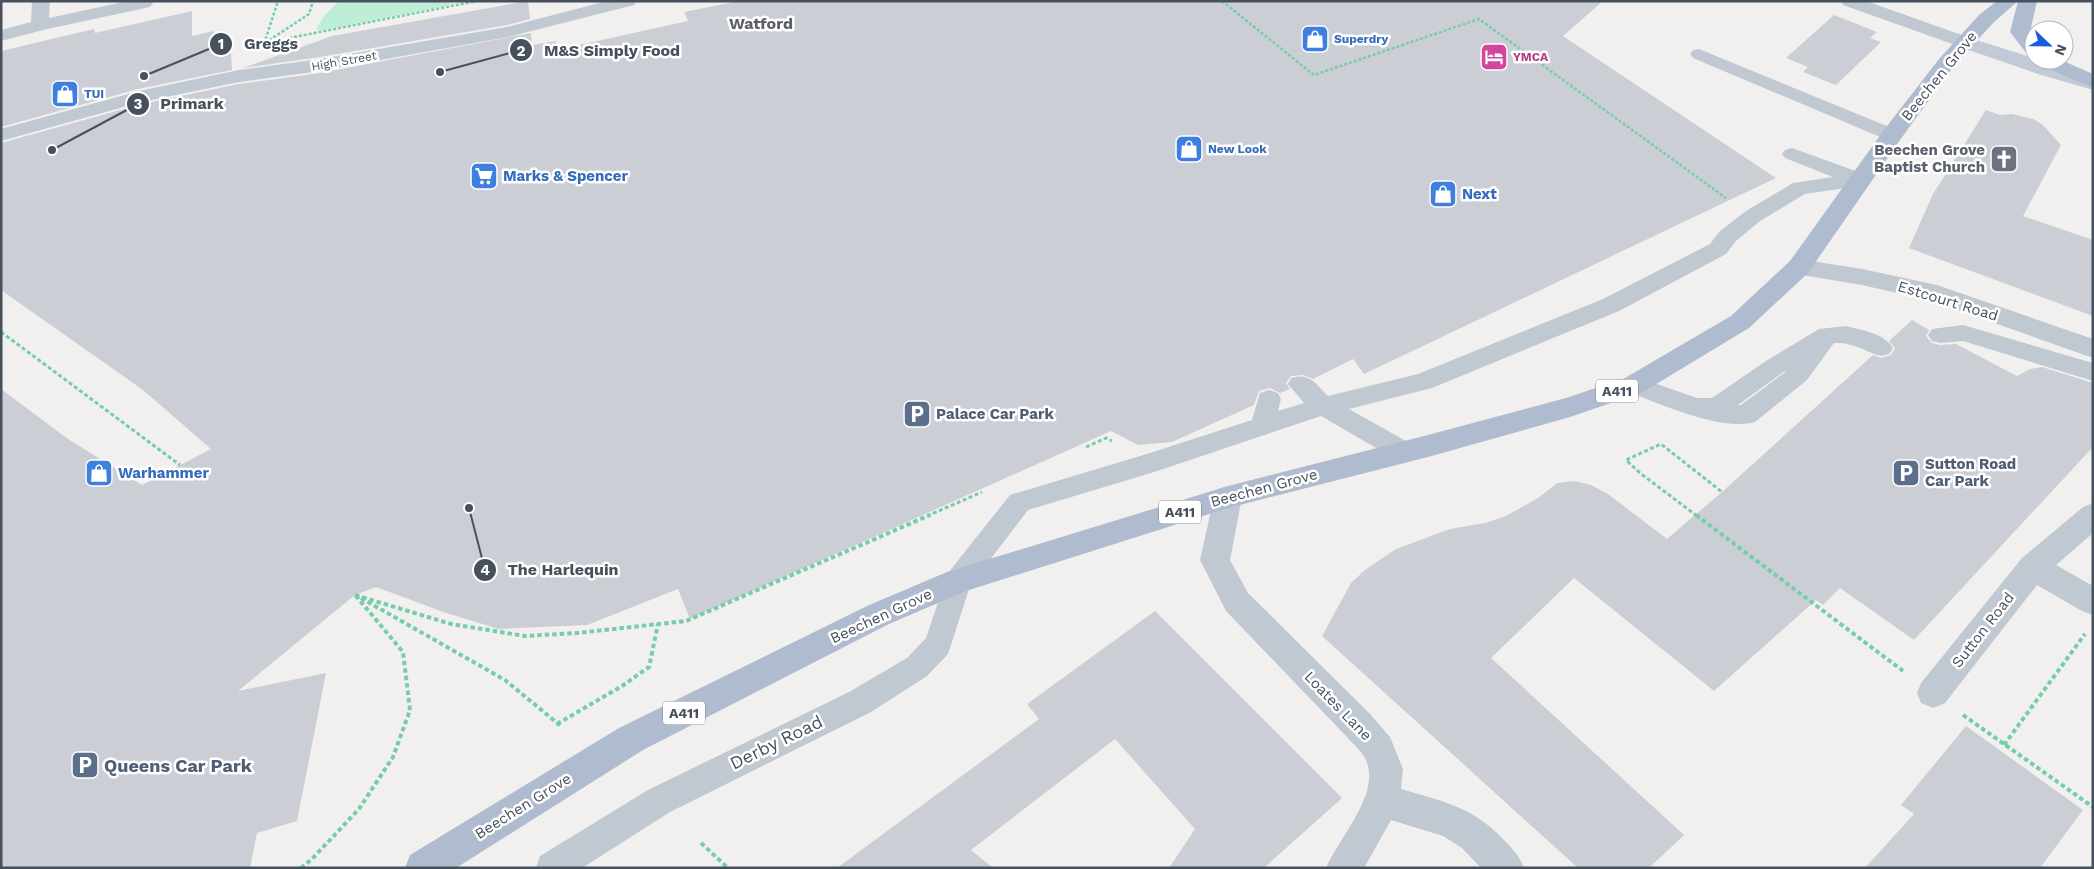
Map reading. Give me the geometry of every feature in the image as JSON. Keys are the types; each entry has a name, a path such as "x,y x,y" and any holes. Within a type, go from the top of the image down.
{"main road":[{"name":"Beechen Grove","path":"422,868 631,739 878,615 958,581 1228,497 1570,407 1634,385 1740,322 1799,267 1892,135 1964,42 1986,18 2009,1"},
{"path":"2024,38 2020,32 2028,1"},
{"path":"2066,70 2093,83"}],"street":[{"path":"1964,42 2045,70 2093,83"},
{"name":"Estcourt Road","path":"1799,267 1862,276 1937,294 2093,349"},
{"name":"Loates Lane","path":"1228,497 1215,560 1237,602 1358,725 1378,748 1386,769 1382,801"},
{"name":"Sutton Road","path":"1933,694 2033,567 2093,515"},
{"path":"2033,567 2090,617"},
{"path":"1344,868 1382,801 1452,821 1475,836 1506,868"}],"lane":[{"path":"40,25 41,1"},
{"name":"High Street","path":"1,135 139,97 252,75 320,66 508,32 628,1"},
{"path":"1849,1 1964,42"},
{"path":"1,36 40,25 144,3"},
{"path":"1699,54 1892,135"},
{"path":"1792,154 1859,180"},
{"path":"958,581 1019,502 1150,463 1323,406 1423,382 1611,305 1718,249 1728,236 1753,216 1800,188 1859,180"},
{"path":"1940,335 1963,333 1984,338 2093,372"},
{"path":"1634,385 1696,407 1724,414 1746,415 1800,374 1828,335 1846,334 1864,338 1881,348"},
{"path":"1300,384 1323,406 1404,452"},
{"path":"1263,425 1269,398"},
{"name":"Derby Road","path":"552,868 659,801 860,702 917,667 938,645 958,581"}],"path":[{"path":"252,75 256,59 265,43 278,1"},
{"path":"265,43 309,14 313,1"},
{"path":"284,39 477,1"},
{"path":"1222,1 1314,75 1479,19 1728,200"},
{"path":"265,43 274,41"},
{"path":"1,332 180,465"},
{"path":"1079,450 1106,438 1119,445"},
{"path":"1722,492 1661,444 1626,460 1640,473 1933,694 2093,808"},
{"path":"355,595 451,624 525,636 686,621 990,489"},
{"path":"355,595 505,680 560,726 649,667 658,624"},
{"path":"301,868 312,859 359,809 393,757 410,710 403,652 355,595"},
{"path":"2004,745 2090,617"},
{"path":"701,843 728,868"}],"green space":[{"path":"339,1 436,1 456,4 316,30 324,16"}],"building":[{"path":"528,1 530,19 507,25 320,57 243,68 332,36"},
{"path":"740,1 1603,1 1563,36 1776,178 1364,374 1353,359 1313,379 1303,375 1291,376 1286,383 1290,389 1280,393 1270,388 1259,391 1254,405 1172,442 1138,445 1111,431 690,619 678,589 587,625 499,629 446,613 376,587 355,595 238,691 326,673 297,821 257,833 250,868 1,868 1,389 68,439 142,485 211,449 143,390 1,290 1,143 142,104 239,84 320,73 531,33 532,45 556,41 556,50 688,21 684,12"},
{"path":"192,11 192,36 214,31 214,42 230,39 232,70 138,89 1,127 1,51 94,29 95,33"},
{"path":"1834,15 1877,32 1870,38 1881,42 1836,85 1803,72 1808,67 1786,58"},
{"path":"1986,110 2000,115 2012,114 2033,119 2042,124 2061,145 2023,216 2093,240 2093,316 1909,248 1933,194"},
{"path":"1912,320 1929,330 1926,336 1932,343 1940,345 1956,344 2017,376 2030,369 2042,367 2093,383 2093,447 1914,640 1840,588 1823,605 1816,600 1714,691 1574,578 1491,658 1684,835 1649,868 1578,868 1322,636 1351,583 1365,570 1396,549 1450,529 1485,523 1506,516 1538,498 1557,483 1574,481 1591,485 1608,494 1667,539 1722,492 1873,355 1881,358 1891,355 1895,348 1889,341"},
{"path":"1155,611 1342,798 1264,868 1169,868 1195,829 1115,739 971,850 993,868 837,868 1039,719 1027,704"},
{"path":"1966,726 2083,810 2040,868 1865,868 1914,814 1901,805"}],"place":[{"name":"Superdry","path":"1315,39"},
{"name":"YMCA","path":"1494,57"},
{"name":"M&S Simply Food","path":"440,72"},
{"name":"Greggs","path":"144,76"},
{"name":"TUI","path":"65,94"},
{"name":"New Look","path":"1189,149"},
{"name":"Primark","path":"52,150"},
{"name":"Beechen Grove Baptist Church","path":"2004,159"},
{"name":"Marks & Spencer","path":"484,176"},
{"name":"Next","path":"1443,194"},
{"name":"Palace Car Park","path":"917,414"},
{"name":"Warhammer","path":"99,473"},
{"name":"Sutton Road Car Park","path":"1906,473"},
{"name":"The Harlequin","path":"469,508"},
{"name":"Queens Car Park","path":"85,765"}],"district":[{"name":"Watford","path":"761,23"}]}
